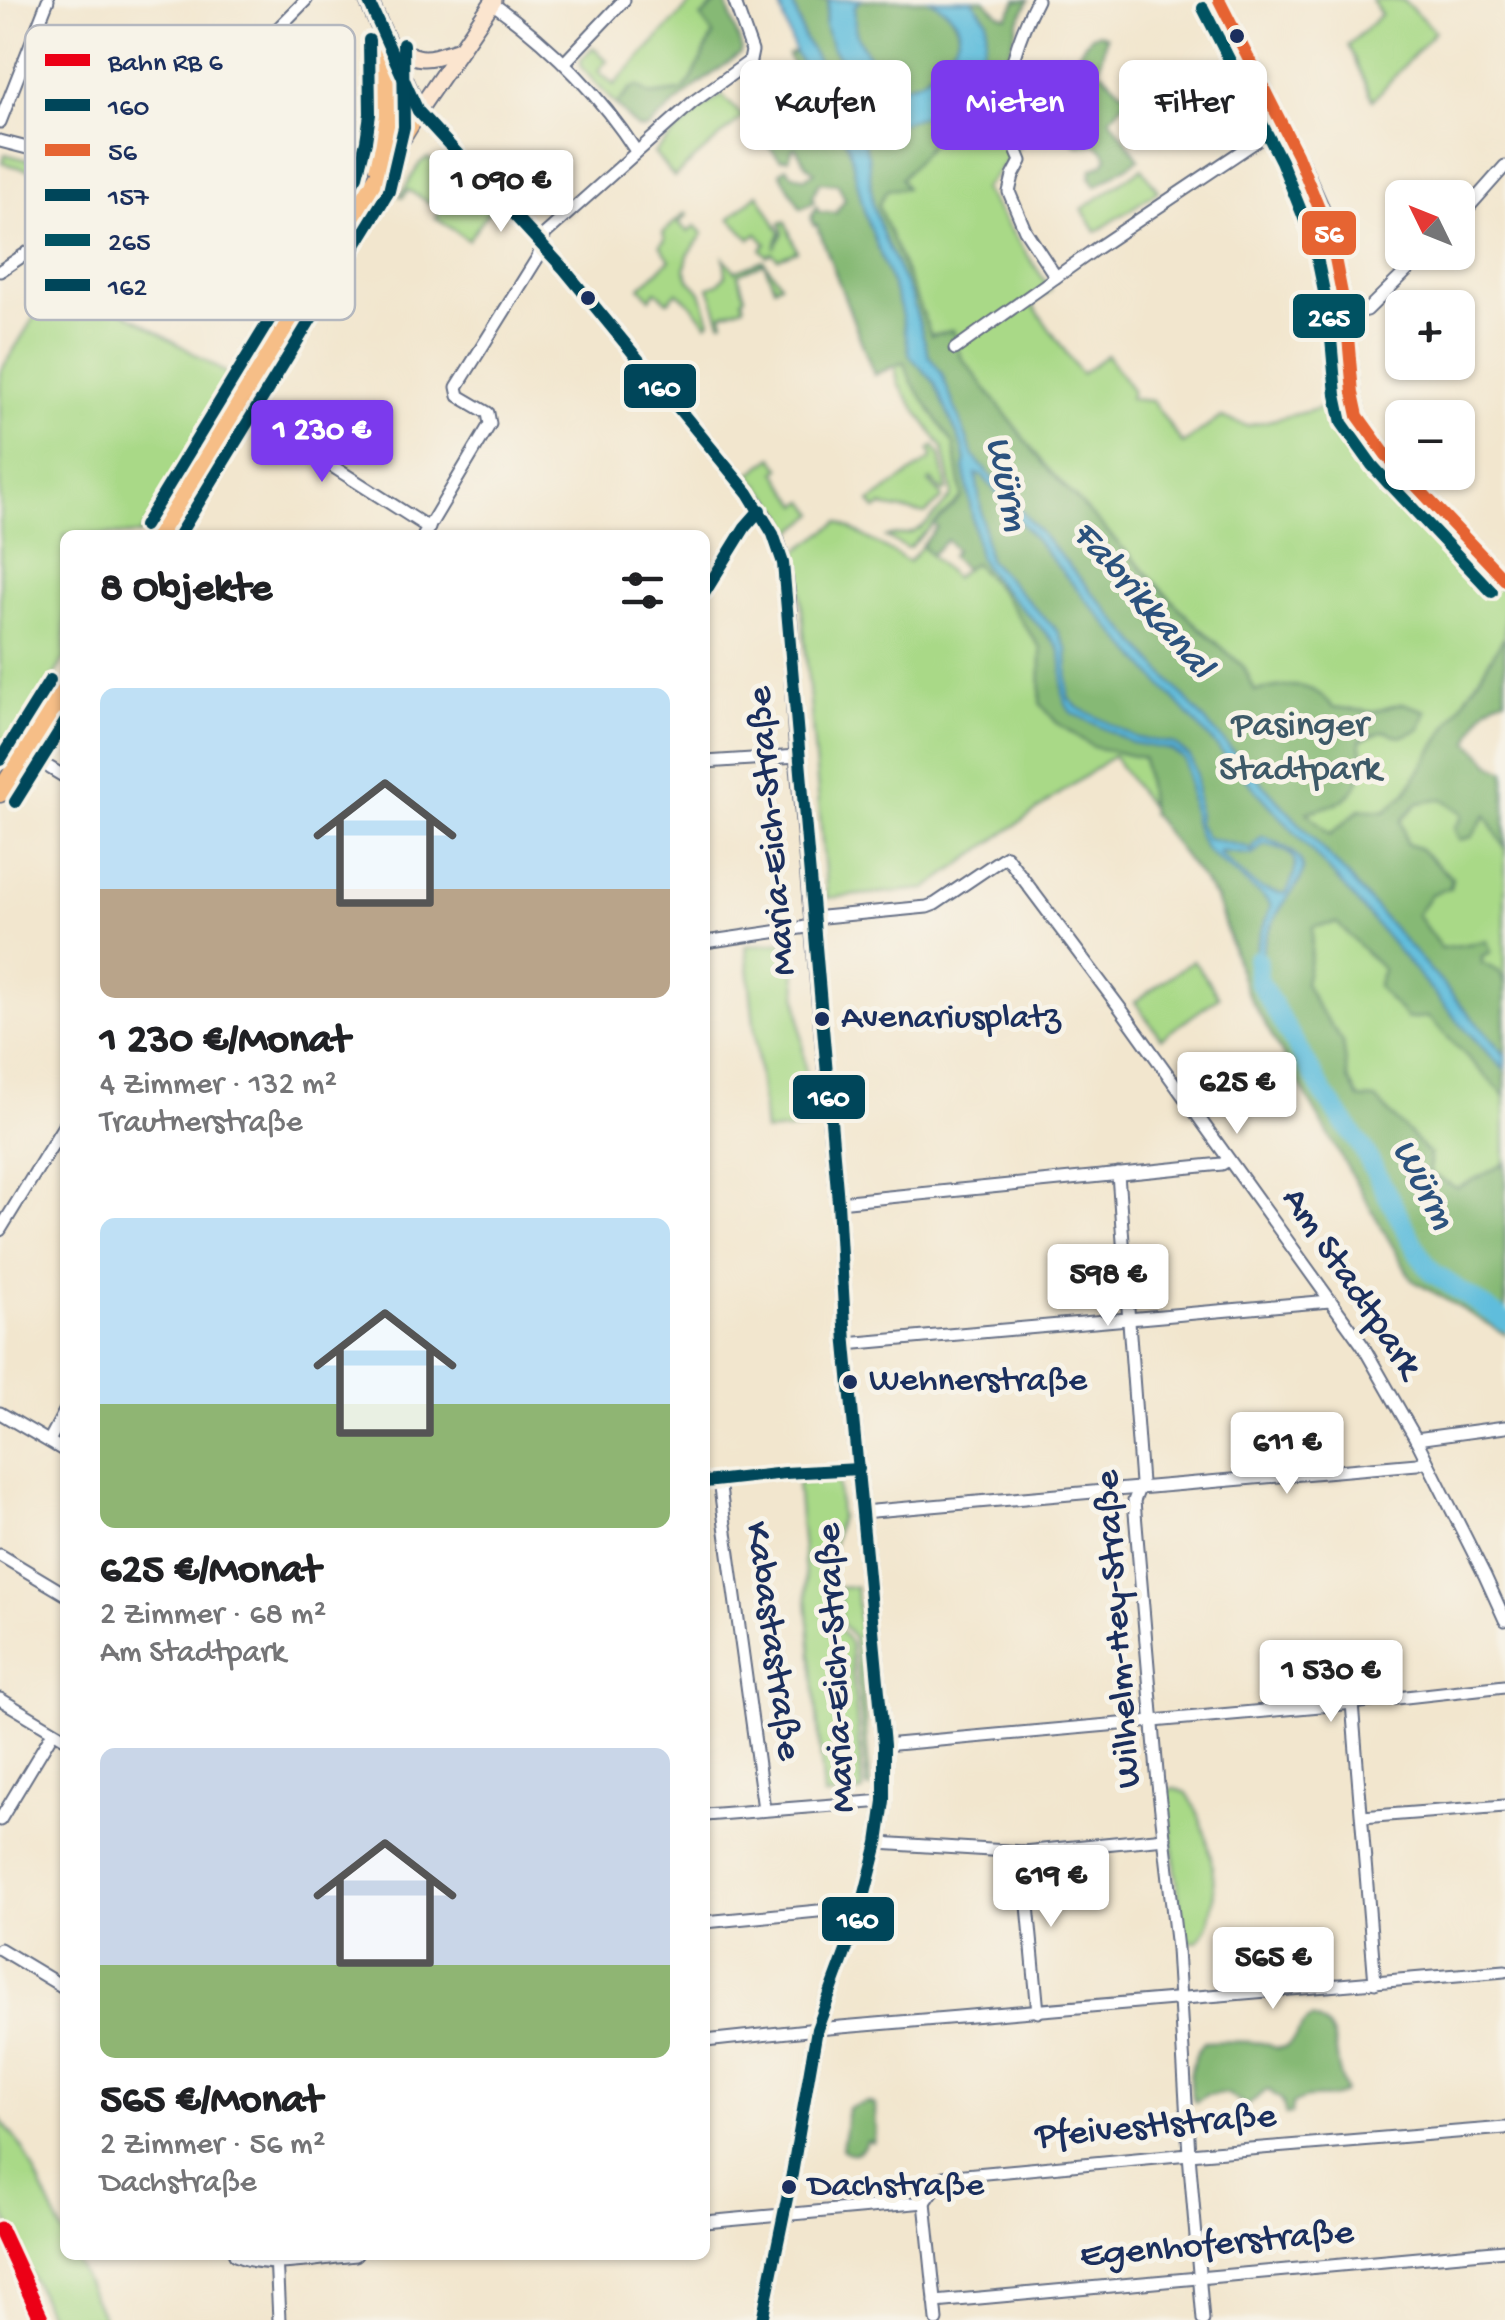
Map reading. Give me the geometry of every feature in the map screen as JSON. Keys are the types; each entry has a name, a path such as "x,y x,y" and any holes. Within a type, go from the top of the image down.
{"main road":[{"path":"355,207 418,112 368,0"},
{"path":"373,183 387,129 386,42"},
{"path":"163,530 286,320"},
{"path":"0,793 60,697"}],"street":[{"path":"38,25 48,0"},
{"path":"282,25 306,0"},
{"path":"564,62 624,0"},
{"path":"428,530 490,424 488,413 458,396 457,387 538,258 545,234 636,150 750,61 752,52 734,0"},
{"path":"1037,0 1012,66 1008,125 1021,161 1010,192 1025,230 1056,277"},
{"path":"1220,0 1324,218 1346,314 1352,394 1358,416 1385,454"},
{"path":"418,112 493,1 564,62 616,120 636,150"},
{"path":"386,42 421,59 460,48"},
{"path":"0,122 25,58"},
{"name":"Maria-Eich-Straße","path":"418,112 564,269 760,510 783,562 838,1202 846,1344 884,1745 884,1801 860,1912 817,2030 762,2320"},
{"path":"955,349 1282,124"},
{"path":"0,141 25,147"},
{"path":"1475,200 1505,166"},
{"path":"0,271 25,254"},
{"path":"1346,314 1367,310 1408,270"},
{"path":"238,406 424,530"},
{"path":"1420,490 1505,580"},
{"path":"710,584 744,527 760,510"},
{"path":"710,762 798,756"},
{"path":"50,768 60,774"},
{"name":"Am Stadtpark","path":"813,924 824,917 935,904 1006,856 1123,1012 1374,1364 1416,1439 1505,1620"},
{"path":"710,941 813,924"},
{"path":"0,1230 60,1132"},
{"path":"838,1202 1222,1164 1228,1160"},
{"name":"Wilhelm-Hey-Straße","path":"1118,1174 1141,1483 1134,1501 1178,1949 1203,2320"},
{"path":"846,1344 1330,1301"},
{"path":"0,1413 60,1449"},
{"path":"48,1442 60,1420"},
{"path":"1416,1439 1505,1427"},
{"path":"862,1512 1426,1461"},
{"path":"710,1482 858,1469"},
{"name":"Kabastastraße","path":"720,1481 764,1809"},
{"path":"0,1555 60,1591"},
{"path":"884,1745 1505,1686"},
{"path":"0,1699 59,1735 0,1820"},
{"path":"1352,1702 1376,1983"},
{"path":"710,1814 884,1801"},
{"path":"1362,1817 1505,1806"},
{"path":"878,1842 1023,1852 1165,1838"},
{"path":"1023,1852 1038,2012"},
{"path":"710,1922 848,1908 860,1912"},
{"path":"0,1949 60,1985"},
{"path":"710,2041 1505,1971"},
{"name":"Pfeivestlstraße","path":"710,2222 925,2202 942,2178 1505,2128"},
{"path":"925,2202 937,2320"},
{"name":"Egenhoferstraße","path":"935,2302 1505,2250"},
{"path":"277,2260 279,2320"}],"green space":[{"path":"694,0 721,0 711,7 713,35 682,91 650,95 630,90 616,105 581,67 581,60 593,47 607,60 598,71 614,85"},
{"path":"725,0 740,54 649,127 637,128 616,105 637,86 650,95 682,91 713,35 701,17"},
{"name":"Pasinger Stadtpark","path":"778,0 984,0 1018,23 1008,60 931,60 931,150 1016,150 983,189 1051,290 1032,304 1081,374 1107,355 1132,390 1130,399 1152,401 1183,444 1221,417 1247,426 1343,403 1352,432 1385,469 1385,490 1405,490 1505,592 1505,686 1454,721 1505,814 1505,1334 1326,1128 1246,991 1216,899 1113,756 926,889 827,898 797,551 839,522 909,562 922,546 954,578 973,562 962,497 910,547 886,537 922,527 952,492 943,448 898,384 895,366 904,362 846,171 836,150 911,150 911,60 790,60 788,55 795,51"},
{"path":"792,0 829,0 825,25 831,46 841,60 790,60 788,55 809,47"},
{"path":"861,0 930,0 949,11 959,28 957,41 942,60 931,60 931,71 922,80 911,83 911,60 873,60 863,48 855,29 854,7"},
{"path":"972,0 984,0 1007,17 1017,0 1029,0 1007,60 944,60 987,20"},
{"path":"1372,0 1403,0 1435,31 1373,100 1348,45 1381,15"},
{"path":"1099,33 1106,37 1099,69 1099,60 1078,60 1076,56 1091,35"},
{"path":"1099,69 1119,89 1119,108 1110,118 1119,131 1119,150 1133,150 1139,159 1096,186 1090,177 1092,169 1107,157 1099,147"},
{"path":"931,72 931,144 901,179 906,188 887,190 878,205 931,335 953,330 960,355 1047,468 1191,620 1244,667 1255,691 1297,686 1316,692 1333,707 1373,712 1403,703 1426,711 1420,729 1401,737 1384,731 1360,740 1362,766 1354,790 1337,803 1307,812 1330,835 1360,809 1385,811 1405,794 1505,639 1505,698 1486,709 1469,742 1505,771 1505,849 1486,815 1472,837 1459,840 1454,828 1462,813 1443,799 1418,803 1401,821 1407,844 1419,848 1452,878 1450,888 1431,894 1417,915 1441,948 1487,941 1491,952 1482,956 1482,963 1500,972 1505,984 1505,1096 1428,1017 1407,1019 1377,986 1383,970 1337,923 1313,927 1305,983 1343,1042 1348,1079 1359,1098 1376,1099 1430,1155 1430,1173 1457,1188 1505,1162 1505,1334 1412,1280 1246,991 1217,899 1151,813 1143,758 1093,747 1056,722 1040,703 1041,649 1002,594 974,563 964,569 951,556 956,550 947,540 931,555 922,546 937,527 934,524 962,497 954,445 911,381 904,362 874,375 811,218 816,207 819,212 836,213 845,199 838,184 820,182 812,196 814,202 801,209 780,173 786,167 804,178 815,172 797,150 911,150 911,90"},
{"path":"722,95 740,114 740,120 674,177 654,153"},
{"path":"772,150 792,150 789,159 780,159"},
{"path":"5,154 25,159 25,169 2,163"},
{"path":"428,158 490,210 468,240 436,218 441,210 408,190 400,196 420,163"},
{"path":"1142,168 1158,191 1096,232 1082,209"},
{"path":"758,194 780,232 774,248 783,233 780,223 785,221 797,251 778,258 772,253 767,256 761,249 766,244 757,234 750,239 730,218"},
{"path":"685,213 679,223 688,232 695,226 703,234 688,255 685,269 701,292 710,321 707,324 677,292 668,301 656,291 650,298 640,287 670,260 660,245 665,240 663,233"},
{"path":"724,258 735,271 763,260 780,283 774,287 764,263 738,274 744,306 722,314 721,322 709,287 726,275"},
{"path":"32,320 138,320 236,379 143,530 60,530 60,666 0,764 0,372"},
{"path":"934,446 940,455 947,490 943,492 929,482 942,499 925,514 882,506 876,510 870,502 931,459 929,450"},
{"path":"773,457 781,468 776,472 799,505 806,501 816,514 792,532 780,509 750,474"},
{"path":"792,941 811,1128 765,1132 746,946"},
{"path":"1193,960 1219,997 1161,1038 1135,1002"},
{"path":"838,1480 840,1516 829,1561 833,1617 850,1642 863,1792 824,1797 797,1483"},
{"path":"856,1587 870,1788 854,1637 841,1623 839,1588"},
{"path":"1173,1788 1187,1793 1195,1808 1212,1867 1212,1908 1198,1941 1186,1942 1183,1938 1167,1792"},
{"path":"1312,2018 1326,2026 1333,2037 1344,2093 1297,2101 1291,2114 1286,2115 1282,2100 1268,2090 1246,2106 1226,2093 1206,2095 1195,2102 1190,2087 1191,2071 1204,2042 1255,2042 1282,2048"},
{"path":"867,2102 875,2105 873,2143 867,2141 850,2153 842,2149 848,2108"},
{"path":"0,2119 24,2150 60,2227 60,2260 75,2260 104,2320 51,2320 0,2204"}],"water":[{"path":"778,0 792,0 804,38 817,60 800,60"},
{"path":"829,0 861,0 854,7 855,29 873,60 841,60 831,46 825,25"},
{"path":"930,0 972,0 987,20 980,60 942,60 951,50 959,29 955,19"},
{"path":"931,72 931,110 911,120 911,84"},
{"path":"850,150 866,150 873,206 912,299 929,356 941,372 974,457 1505,1055 1505,1070 1111,628 982,475 976,474 988,559 1058,632 1067,649 1068,698 1077,707 1137,738 1174,744 1190,757 1196,773 1198,823 1206,838 1252,851 1262,837 1288,849 1302,864 1301,877 1266,939 1261,962 1264,985 1259,989 1255,957 1271,906 1207,851 1193,818 1185,760 1172,750 1133,743 1071,712 1064,698 1058,646 1001,588 979,557 963,448 934,382 910,356 900,307 864,211","holes":["1264,844 1291,855 1295,867 1286,893 1258,886 1219,854 1252,855"]}],"waterway":[{"name":"Würm","path":"1257,960 1258,980 1324,1094 1362,1147 1420,1256 1433,1273 1505,1321"}],"transit line":[{"name":"160","path":"368,0 418,111 564,269 748,493 773,534 783,563 838,1202 846,1344 884,1745 884,1801 860,1913 817,2029 762,2320"},
{"name":"56","path":"1219,0 1297,154 1331,238 1346,314 1358,416 1385,454"},
{"name":"265","path":"1203,8 1281,161 1314,243 1329,316 1342,423 1385,480"},
{"name":"162","path":"355,179 370,114 369,40"},
{"name":"157","path":"355,247 389,191 404,127 403,44"},
{"name":"162","path":"144,526 269,320"},
{"name":"157","path":"182,530 310,320"},
{"name":"265","path":"1396,490 1492,592"},
{"name":"56","path":"1420,490 1505,580"},
{"name":"160","path":"710,584 760,510"},
{"name":"162","path":"0,760 50,680"},
{"name":"157","path":"15,802 60,730"},
{"name":"160","path":"710,1481 859,1469"},
{"path":"0,2229 42,2320"}],"place":[{"name":"Avenariusplatz","path":"822,1019"},
{"name":"Wehnerstraße","path":"850,1382"},
{"name":"Dachstraße","path":"789,2187"}],"water label":[{"name":"Fabrikkanal","path":"1141,601"}]}
